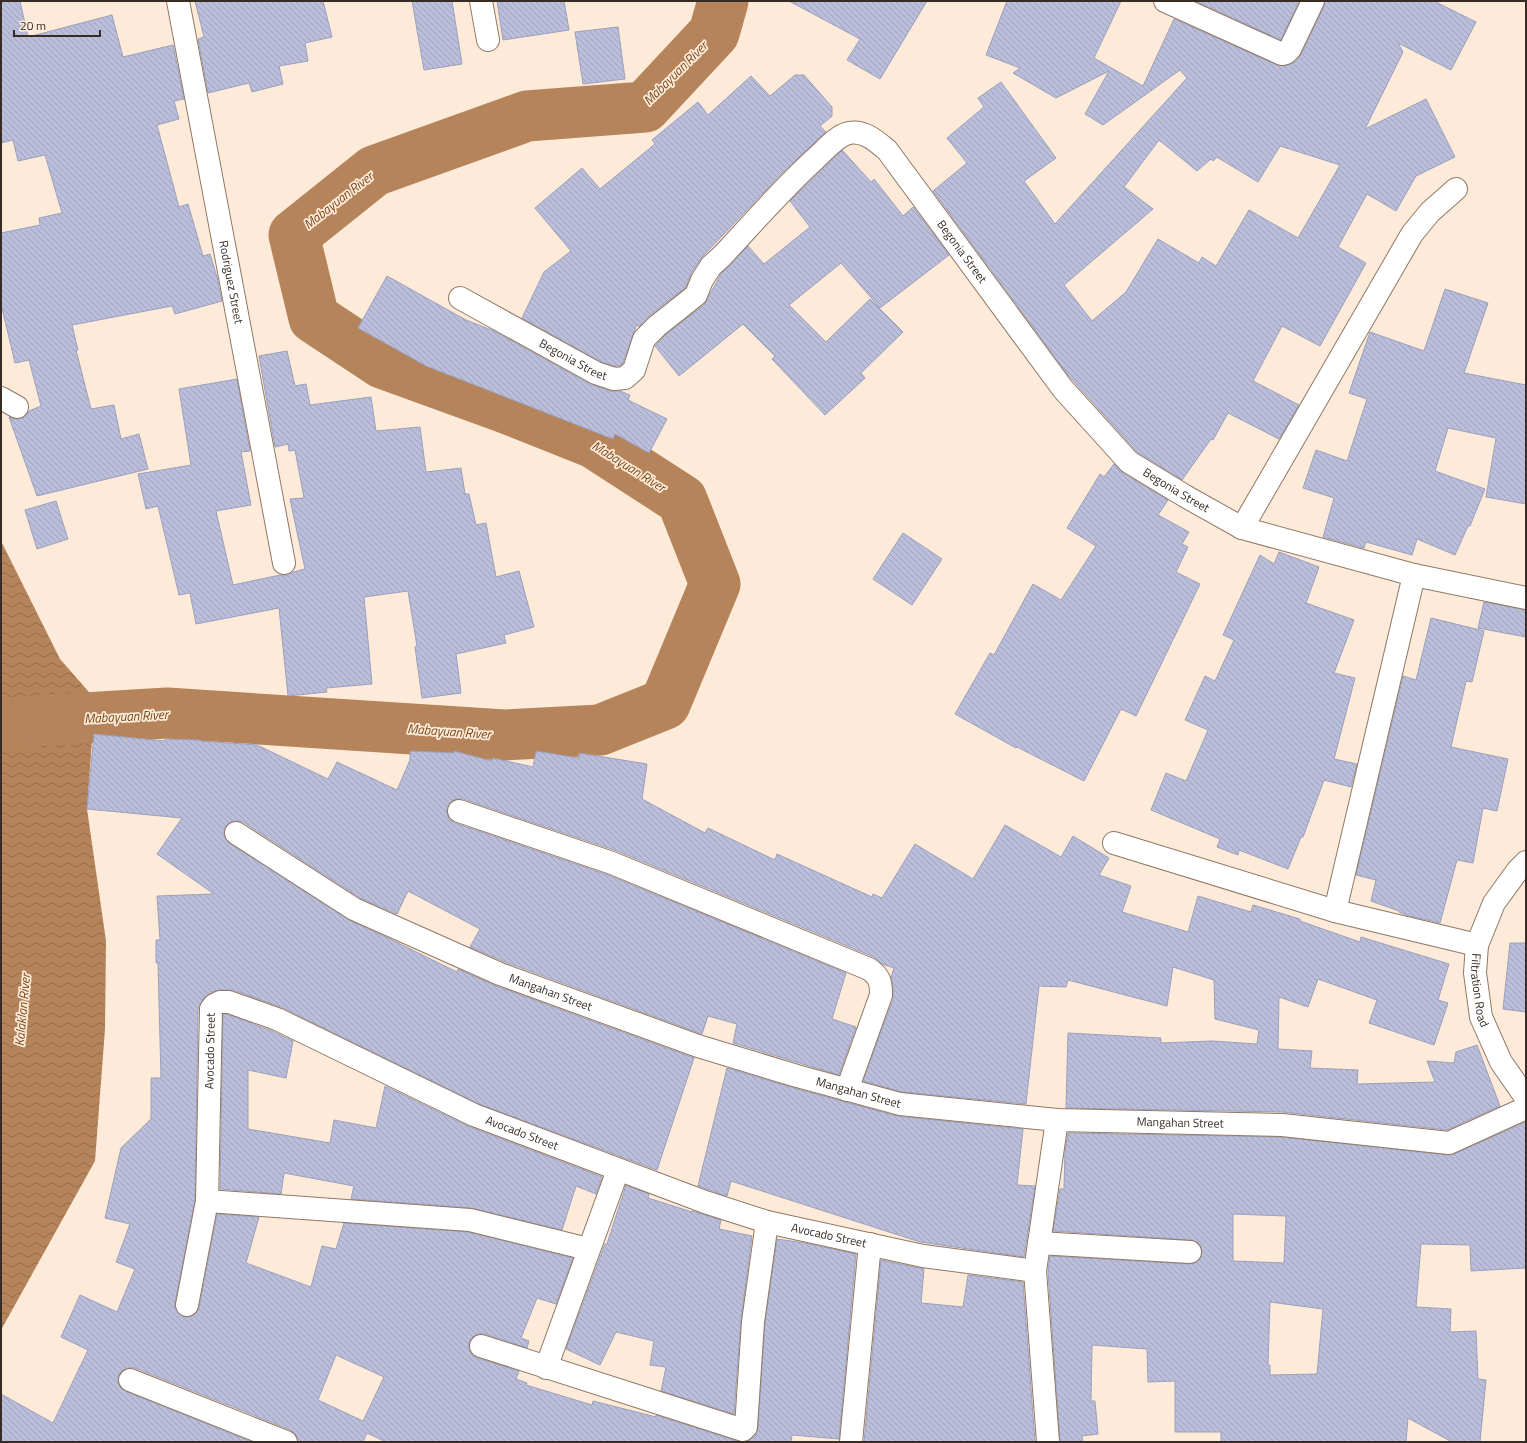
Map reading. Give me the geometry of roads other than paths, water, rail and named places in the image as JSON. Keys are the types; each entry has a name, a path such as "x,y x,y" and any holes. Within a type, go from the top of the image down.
{"street":[{"name":"Rodriguez Street","path":"178,1 284,563"},
{"path":"481,1 488,40"},
{"path":"1165,1 1282,54 1286,53 1290,48 1313,1"},
{"name":"Begonia Street","path":"460,298 596,373 614,379 625,378 634,370 644,339 656,326 696,295 702,280 712,266 788,184 832,143 848,133 861,132 875,140 887,150 1063,389 1130,462 1185,496 1242,528 1414,575 1526,598"},
{"path":"1242,528 1412,234 1430,212 1456,189"},
{"path":"1335,911 1414,575"},
{"path":"459,811 612,863 869,969 877,976 881,986 881,995 847,1090"},
{"name":"Mangahan Street","path":"236,832 354,909 500,974 698,1046 900,1104 1057,1120 1282,1125 1449,1143 1526,1108"},
{"path":"1114,843 1335,911 1477,945"},
{"name":"Filtration Road","path":"1526,862 1518,870 1494,903 1477,945 1475,973 1481,1017 1501,1062 1526,1098"},
{"name":"Avocado Street","path":"207,1201 211,1010 214,1004 220,1002 230,1002 277,1019 474,1115 618,1170 767,1222 923,1256 1035,1271"},
{"path":"1048,1442 1035,1271 1057,1120"},
{"path":"546,1368 618,1170"},
{"path":"187,1305 207,1201 470,1220 588,1249"},
{"path":"481,1346 740,1431 745,1429 753,1322 767,1222"},
{"path":"1039,1243 1190,1252"},
{"path":"851,1442 870,1244"},
{"path":"130,1380 286,1442"}],"water":[{"name":"Kalaklan River","path":"1,541 60,659 95,699 87,809 106,941 105,1029 95,1161 1,1330"}],"waterway":[{"name":"Mabayuan River","path":"1,723 167,713 504,735 600,730 665,704 715,584 682,500 594,443 506,408 382,363 314,318 294,235 374,171 527,116 645,107 714,33 723,1"}]}
